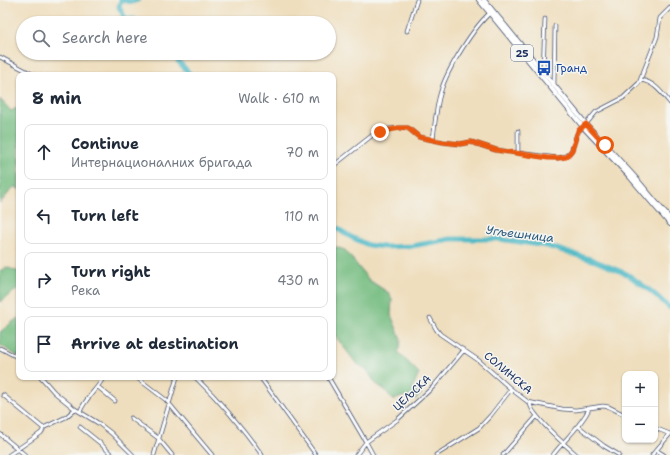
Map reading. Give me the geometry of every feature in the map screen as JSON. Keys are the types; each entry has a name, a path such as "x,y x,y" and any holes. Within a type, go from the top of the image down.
{"main road":[{"name":"25","path":"479,0 611,158 630,177 670,224"},
{"name":"25","path":"484,0 554,85 585,126 634,176 670,218"}],"street":[{"path":"407,30 414,13 417,0"},
{"path":"336,164 374,134 388,129 408,128 419,137 433,140 460,144 471,142 490,148 554,158 566,157 572,150 578,131 585,126 596,112 623,98 633,90 641,80 657,37 660,18 670,8"},
{"path":"433,140 439,99 452,65 479,25 490,13"},
{"path":"543,72 545,19"},
{"path":"554,85 555,26"},
{"path":"0,58 28,72"},
{"path":"641,80 652,84 670,103"},
{"path":"518,131 518,152"},
{"name":"СОЛИНСКА","path":"430,318 440,334 478,360 511,389 530,403 562,409 601,406 609,407 622,414"},
{"path":"0,348 16,356"},
{"name":"ЦЕЉСКА","path":"356,455 366,442 414,405 446,374 464,350"},
{"path":"44,380 54,392 75,409 111,433 133,455"},
{"path":"80,412 82,407 102,380"},
{"path":"140,380 169,403 212,455"},
{"path":"154,455 176,380"},
{"path":"198,380 216,398 262,455"},
{"path":"262,380 316,455"},
{"path":"330,380 373,455"},
{"path":"98,387 115,401"},
{"path":"436,455 479,428 491,416 511,389"},
{"path":"3,395 43,428"},
{"path":"530,403 531,408 537,416 577,455"},
{"path":"553,455 562,442 585,417 589,408"},
{"path":"9,455 41,433 43,428 66,417 75,409"},
{"path":"503,455 537,416"},
{"path":"131,418 158,438 172,455"},
{"path":"578,426 618,455"},
{"path":"80,427 112,455"},
{"path":"652,455 670,434 658,429"},
{"path":"0,434 25,455"},
{"path":"656,450 664,455"}],"green space":[{"path":"0,99 11,111 16,108 16,187 15,186 0,203"},
{"path":"336,247 345,250 369,280 389,293 392,299 391,315 401,339 398,352 419,373 412,389 422,394 416,399 405,396 393,400 385,390 375,383 367,370 356,363 336,337"},
{"path":"6,267 16,271 16,290 0,302 0,271"},
{"path":"16,319 16,355 0,345 0,332"}],"waterway":[{"name":"Угљешница","path":"121,0 119,7 124,16"},
{"name":"Угљешница","path":"122,0 132,2 138,0"},
{"name":"Угљешница","path":"177,60 188,72"},
{"name":"Угљешница","path":"336,228 368,245 384,247 412,246 451,239 499,239 547,246 593,260 627,274 652,292 670,308"}],"place":[{"name":"Гранд","path":"544,68"}],"route":[{"path":"380,132 388,129 408,128 419,137 443,142 460,144 471,142 496,150 537,155 548,158 558,158 566,157 568,155 572,150 578,131 586,124 605,145"}]}
